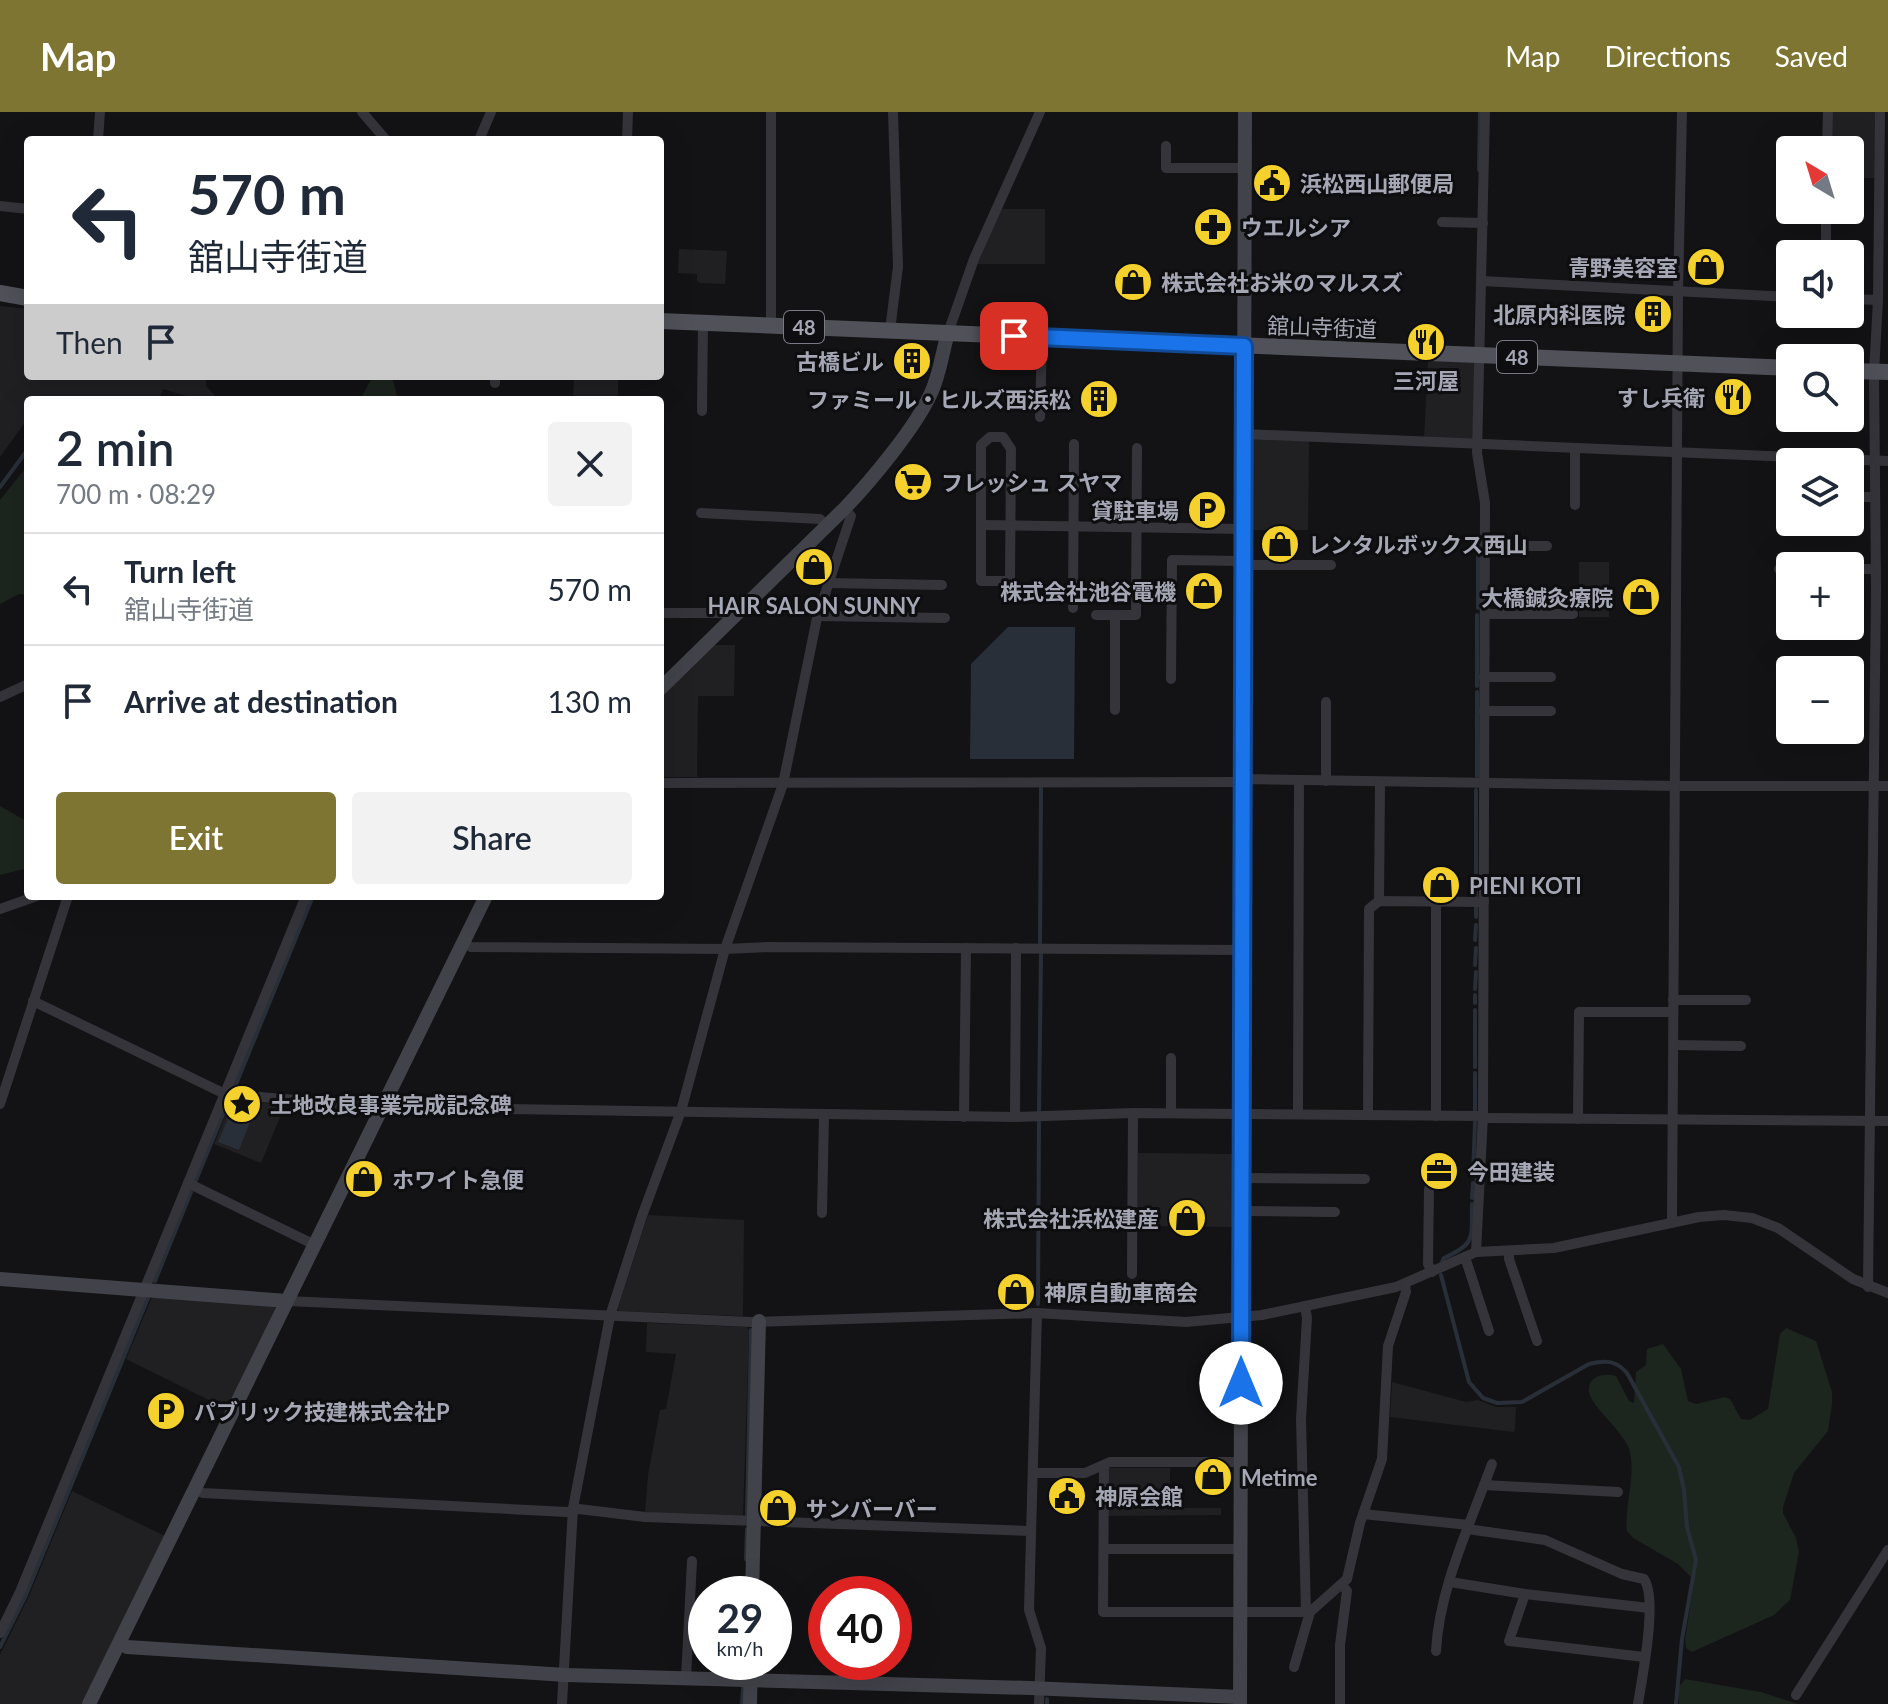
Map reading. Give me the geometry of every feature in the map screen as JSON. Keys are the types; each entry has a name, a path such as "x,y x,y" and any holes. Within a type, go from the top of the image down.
{"main road":[{"path":"0,293 24,297"},
{"name":"舘山寺街道","path":"664,321 1776,367"}],"street":[{"path":"98,136 100,112"},
{"path":"362,112 383,136"},
{"path":"481,136 491,112"},
{"path":"627,136 628,112"},
{"path":"771,112 771,325"},
{"path":"890,330 898,267 893,112"},
{"path":"664,685 844,509 868,483 926,403 936,382 948,333 979,247 1040,112"},
{"path":"750,1704 750,1680 1040,1697 1240,1701 1245,112"},
{"path":"1485,112 1477,444 1485,503 1483,1117 1471,1254 1489,1331"},
{"path":"1672,1223 1682,112"},
{"path":"1827,136 1828,112"},
{"path":"1868,1287 1875,460 1881,372 1880,112"},
{"path":"1166,146 1166,168 1245,168"},
{"path":"0,206 24,209"},
{"path":"1442,222 1483,223"},
{"path":"1482,281 1776,296"},
{"path":"702,411 703,322"},
{"path":"1040,417 1042,337"},
{"path":"1244,434 1888,461"},
{"path":"990,437 1003,437 1011,449 1011,526 1010,581 981,581 981,445 990,437"},
{"path":"1073,608 1074,444"},
{"path":"1096,615 1136,615 1137,448"},
{"path":"1575,448 1575,505"},
{"path":"1864,497 1875,497"},
{"path":"562,1704 573,1511 610,1316 642,1216 681,1111 725,949 783,782 817,616 851,516 844,509"},
{"path":"701,513 820,519 827,526"},
{"path":"981,525 1244,529"},
{"path":"1485,546 1547,546"},
{"path":"1171,679 1172,560 1331,565"},
{"path":"1864,569 1876,569"},
{"path":"828,583 942,585"},
{"path":"664,613 726,613 732,619"},
{"path":"1485,614 1573,614"},
{"path":"1115,615 1115,710"},
{"path":"817,616 945,618"},
{"path":"1484,677 1551,677"},
{"path":"0,697 24,686"},
{"path":"1326,702 1326,781"},
{"path":"1484,711 1551,711"},
{"path":"1298,1114 1299,781"},
{"path":"664,783 1326,781 1888,786"},
{"path":"1379,901 1380,782"},
{"path":"0,909 26,900"},
{"path":"1,1096 67,900"},
{"path":"0,1633 20,1592 304,900"},
{"path":"89,1704 484,900"},
{"path":"1368,1115 1369,909 1379,901 1484,902"},
{"path":"1436,901 1436,1116"},
{"path":"463,943 471,947 1242,950"},
{"path":"964,1117 966,948"},
{"path":"1015,1117 1016,948"},
{"path":"1673,1000 1746,1000"},
{"path":"33,1001 225,1094 382,1107 964,1117 1171,1113 1888,1121"},
{"path":"1578,1119 1579,1012 1673,1012"},
{"path":"1673,1045 1741,1046"},
{"path":"1171,1058 1171,1113"},
{"path":"1132,1274 1133,1113"},
{"path":"822,1213 824,1115"},
{"path":"1242,1178 1365,1179"},
{"path":"188,1183 315,1245"},
{"path":"1429,1189 1428,1264 1432,1272"},
{"path":"1242,1211 1335,1212"},
{"path":"0,1279 287,1301 610,1316 759,1321 1037,1313 1179,1322 1241,1317 1405,1284 1471,1254 1567,1246 1724,1215 1765,1222 1853,1279 1888,1293"},
{"path":"1509,1251 1537,1341"},
{"path":"1104,1465 1103,1612 1308,1612 1347,1579 1363,1514 1382,1459 1388,1346 1406,1292 1405,1284"},
{"path":"1294,1667 1308,1612 1301,1419 1307,1318 1305,1306"},
{"path":"1037,1313 1029,1610 1041,1648 1040,1697"},
{"path":"752,1576 759,1321"},
{"path":"1033,1473 1085,1473 1110,1462 1241,1462"},
{"path":"1436,1651 1437,1624 1492,1464"},
{"path":"1484,1485 1618,1492"},
{"path":"195,1489 203,1493 567,1512 579,1509 645,1517 1031,1531"},
{"path":"1363,1514 1545,1540 1622,1574 1640,1577 1648,1586 1649,1608 1638,1704"},
{"path":"1104,1549 1240,1549"},
{"path":"1796,1695 1888,1550"},
{"path":"120,1643 127,1647 566,1675 686,1678 692,1561"},
{"path":"1450,1582 1649,1608"},
{"path":"1340,1704 1340,1645 1347,1591 1342,1585"},
{"path":"1525,1594 1509,1641 1644,1657"}],"shaded area":[{"path":"1831,112 1875,112 1875,178 1864,178 1864,136 1831,136"},
{"path":"1000,209 1045,209 1045,264 977,264"},
{"path":"679,249 727,251 725,284 701,283 697,281 697,274 678,273"},
{"path":"0,306 24,309 24,380 206,380 206,386 215,396 187,396 163,389 160,396 24,396 24,424 0,457"},
{"path":"1428,360 1475,362 1474,441 1424,439"},
{"path":"371,380 393,380 397,396 362,396"},
{"path":"574,380 618,380 618,396 573,396"},
{"path":"1251,439 1309,440 1308,530 1251,530"},
{"path":"24,470 24,595 0,604 0,500"},
{"path":"1579,562 1609,562 1609,617 1579,617"},
{"path":"1008,627 1075,627 1074,759 970,759 971,664"},
{"path":"714,645 735,645 734,696 698,696 697,777 664,777 664,693"},
{"path":"0,806 24,820 24,869 0,875"},
{"path":"232,1100 285,1105 261,1163 214,1144"},
{"path":"232,1109 252,1117 239,1150 218,1142"},
{"name":"株式会社浜松建産","path":"1138,1153 1235,1154 1234,1227 1137,1226"},
{"path":"648,1215 744,1220 743,1316 619,1311"},
{"path":"152,1297 274,1306 276,1310 227,1409 126,1359"},
{"path":"647,1323 747,1327 749,1330 743,1517 645,1513 648,1475 660,1410 666,1409 676,1354 646,1352"},
{"path":"1786,1328 1816,1341 1832,1392 1828,1431 1794,1473 1783,1507 1799,1552 1790,1600 1774,1615 1692,1652 1686,1648 1685,1640 1694,1580 1678,1564 1633,1538 1627,1531 1632,1469 1629,1449 1591,1398 1589,1386 1598,1376 1616,1376 1629,1401 1634,1403 1636,1372 1646,1365 1647,1349 1663,1344 1681,1369 1688,1401 1696,1404 1725,1397 1730,1399 1741,1419 1750,1420 1768,1409 1780,1334"},
{"path":"1392,1382 1466,1402 1478,1400 1496,1407 1516,1407 1514,1432 1390,1417"},
{"path":"1108,1468 1170,1468 1170,1508 1221,1508 1221,1515 1108,1516"},
{"path":"72,1491 165,1536 82,1704 0,1704 0,1655 29,1596"},
{"path":"1685,1679 1761,1692 1798,1704 1679,1704 1679,1687"}],"waterway":[{"path":"1479,170 1480,112"},
{"path":"0,487 24,454"},
{"path":"1478,538 1478,608"},
{"path":"1477,615 1477,686"},
{"path":"1477,692 1477,776"},
{"path":"1040,943 1041,787"},
{"path":"1476,790 1476,897"},
{"path":"234,1089 311,900"},
{"path":"1476,906 1476,917"},
{"path":"1475,940 1476,925"},
{"path":"1475,965 1476,948"},
{"path":"1039,1113 1041,953"},
{"path":"1475,989 1476,972"},
{"path":"1475,995 1475,1003"},
{"path":"1475,1010 1475,1067"},
{"path":"1475,1073 1475,1110"},
{"path":"196,1180 229,1100"},
{"path":"1038,1304 1039,1120"},
{"path":"1473,1176 1475,1122"},
{"path":"1472,1198 1473,1183"},
{"path":"155,1281 191,1192"},
{"path":"1442,1262 1470,1238 1472,1204"},
{"path":"1441,1275 1469,1382 1483,1398 1497,1403 1522,1402 1589,1364 1614,1363 1627,1373 1679,1467 1687,1527 1696,1560 1682,1639 1676,1704"},
{"path":"0,1647 26,1595 148,1298"},
{"path":"747,1515 751,1330"},
{"path":"746,1559 747,1529"},
{"path":"742,1704 743,1688"},
{"path":"1047,1699 1047,1704"}],"place":[{"name":"浜松西山郵便局","path":"1272,183"},
{"name":"ウエルシア","path":"1213,227"},
{"name":"青野美容室","path":"1706,267"},
{"name":"株式会社お米のマルスズ","path":"1133,282"},
{"name":"北原内科医院","path":"1653,314"},
{"name":"三河屋","path":"1426,342"},
{"name":"古橋ビル","path":"912,361"},
{"name":"すし兵衛","path":"1733,397"},
{"name":"ファミール・ヒルズ西浜松","path":"1099,399"},
{"name":"フレッシュ スヤマ","path":"913,482"},
{"name":"貸駐車場","path":"1207,510"},
{"name":"レンタルボックス西山","path":"1280,544"},
{"name":"HAIR SALON SUNNY","path":"814,567"},
{"name":"株式会社池谷電機","path":"1204,591"},
{"name":"大橋鍼灸療院","path":"1641,597"},
{"name":"PIENI KOTI","path":"1441,885"},
{"name":"土地改良事業完成記念碑","path":"242,1104"},
{"name":"今田建装","path":"1439,1171"},
{"name":"ホワイト急便","path":"364,1179"},
{"name":"株式会社浜松建産","path":"1187,1218"},
{"name":"神原自動車商会","path":"1016,1292"},
{"name":"パブリック技建株式会社P","path":"166,1411"},
{"name":"Metime","path":"1213,1477"},
{"name":"神原会館","path":"1067,1496"},
{"name":"サンバーバー","path":"778,1508"}],"route":[{"path":"1014,336 1244,346 1241,1383"}]}
